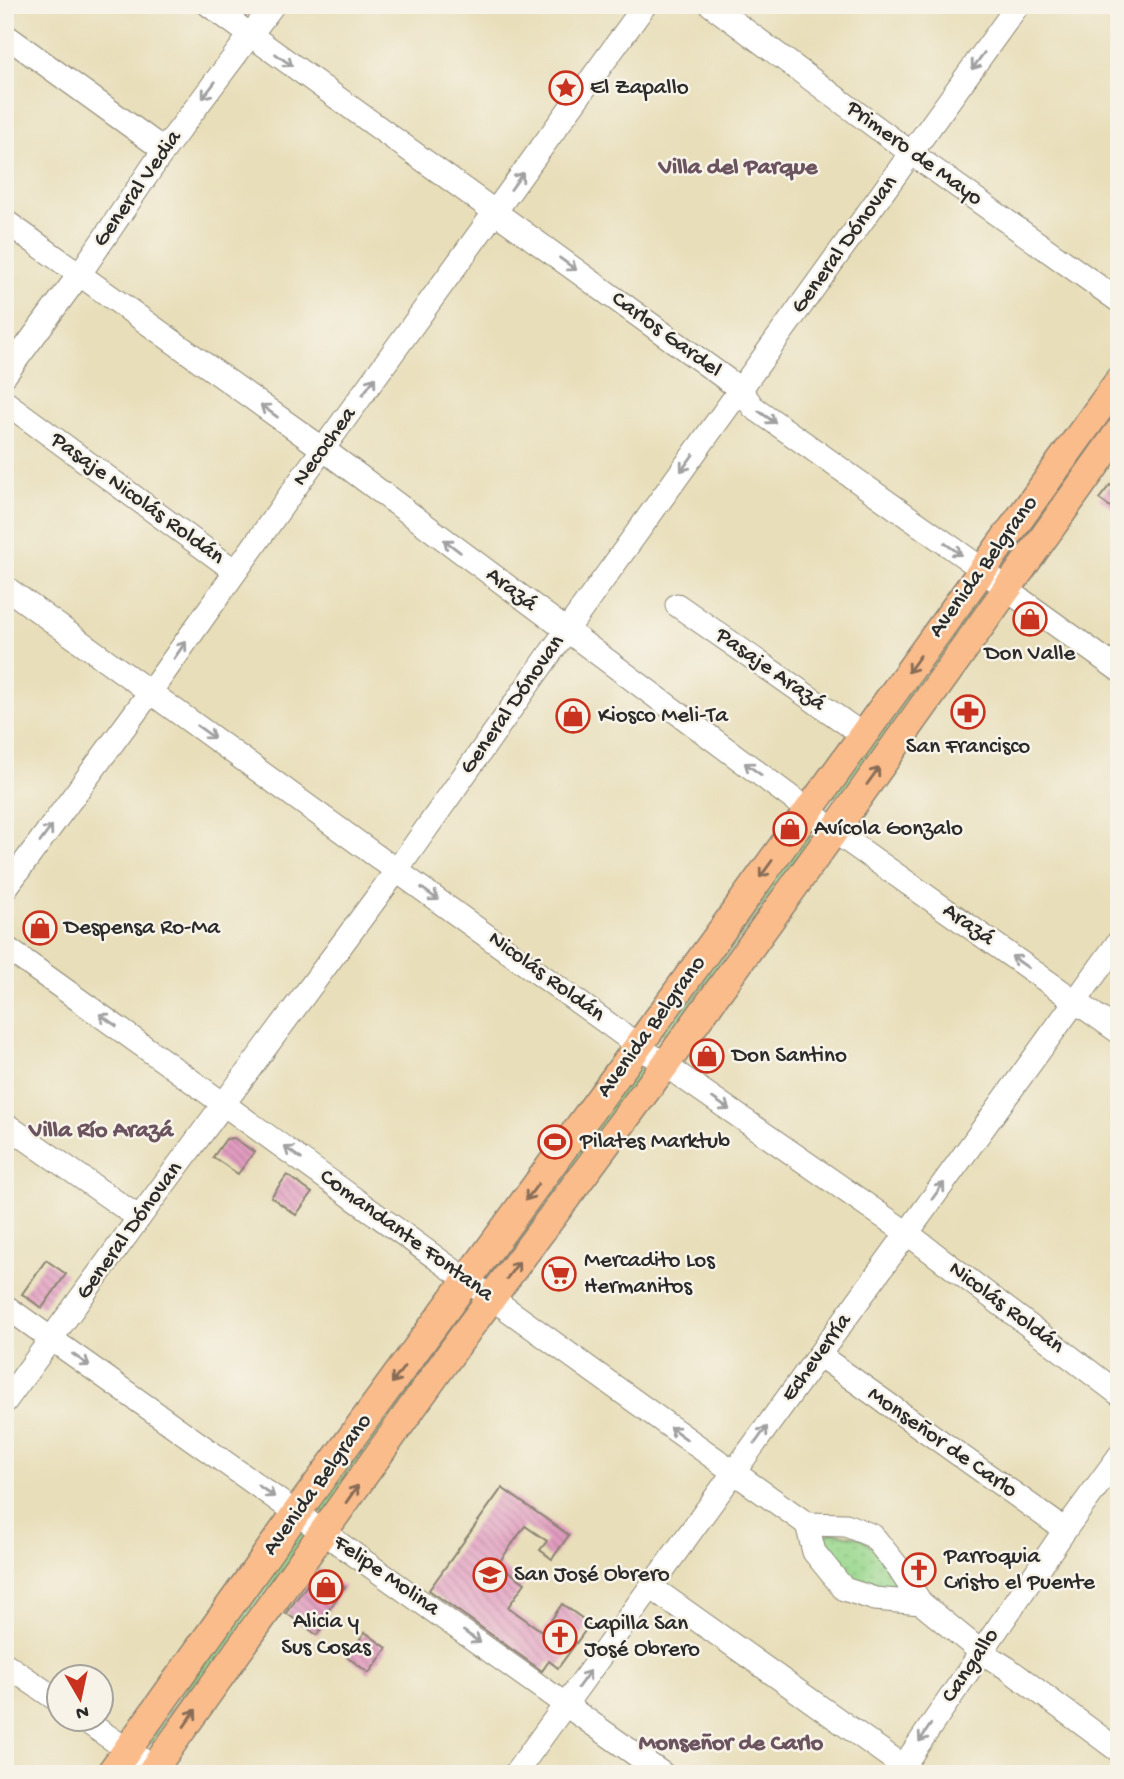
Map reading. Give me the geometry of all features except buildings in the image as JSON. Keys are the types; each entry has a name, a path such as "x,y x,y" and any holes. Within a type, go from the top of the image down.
{"main road":[{"name":"Avenida Belgrano","path":"110,1774 297,1512 1119,381"},
{"name":"Avenida Belgrano","path":"156,1772 491,1299 834,831 1119,432"}],"street":[{"name":"Carlos Gardel","path":"209,5 740,389 753,407 1119,670"},
{"name":"General Vedia","path":"5,374 79,275 164,150 273,5"},
{"name":"Necochea","path":"5,889 151,691 645,5"},
{"name":"Primero de Mayo","path":"711,5 911,153 1119,301"},
{"name":"General Dónovan","path":"5,1402 397,870 1018,5"},
{"path":"5,35 164,150"},
{"name":"Arazá","path":"5,221 323,449 834,831 1119,1032"},
{"name":"Pasaje Nicolás Roldán","path":"5,402 235,571"},
{"name":"Nicolás Roldán","path":"5,587 664,1065 907,1233 1119,1394"},
{"name":"Pasaje Arazá","path":"677,605 863,735"},
{"name":"Echeverría","path":"515,1774 1119,942"},
{"name":"Comandante Fontana","path":"5,947 807,1524"},
{"path":"5,1124 139,1218"},
{"name":"Felipe Molina","path":"5,1306 663,1774"},
{"name":"Monseñor de Carlo","path":"819,1355 1065,1530"},
{"name":"Cangallo","path":"900,1770 1119,1456"},
{"path":"921,1603 875,1599 844,1589 814,1552 807,1524 846,1525 873,1536 921,1603 981,1652 1007,1668 1119,1751"},
{"path":"651,1587 900,1770"},
{"path":"5,1664 46,1692"},
{"path":"104,1734 156,1772"}],"green space":[{"path":"1119,394 1119,415 1012,563 1002,556"},
{"path":"984,585 993,591 842,801 833,795"},
{"path":"800,831 811,838 668,1036 657,1029"},
{"path":"636,1066 645,1072 493,1282 485,1276"},
{"path":"466,1296 479,1305 327,1515 315,1506"},
{"path":"297,1527 309,1536 161,1748 150,1741"},
{"path":"833,1532 862,1538 890,1564 897,1588 883,1593 870,1591 842,1574 828,1557 818,1537"}],"place":[{"name":"El Zapallo","path":"566,88"},
{"name":"Don Valle","path":"1030,619"},
{"name":"San Francisco","path":"968,712"},
{"name":"Kiosco Meli-Ta","path":"573,716"},
{"name":"Avícola Gonzalo","path":"790,829"},
{"name":"Despensa Ro-Ma","path":"40,928"},
{"name":"Don Santino","path":"707,1056"},
{"name":"Pilates Marktub","path":"555,1142"},
{"name":"Mercadito Los Hermanitos","path":"559,1274"},
{"name":"Parroquia Cristo el Puente","path":"919,1570"},
{"name":"San José Obrero","path":"490,1575"},
{"name":"Alicia y Sus Cosas","path":"326,1587"},
{"name":"Capilla San José Obrero","path":"560,1637"}],"district":[{"name":"Villa del Parque","path":"738,168"},
{"name":"Villa Río Arazá","path":"101,1131"},
{"name":"Monseñor de Carlo","path":"731,1744"}]}
